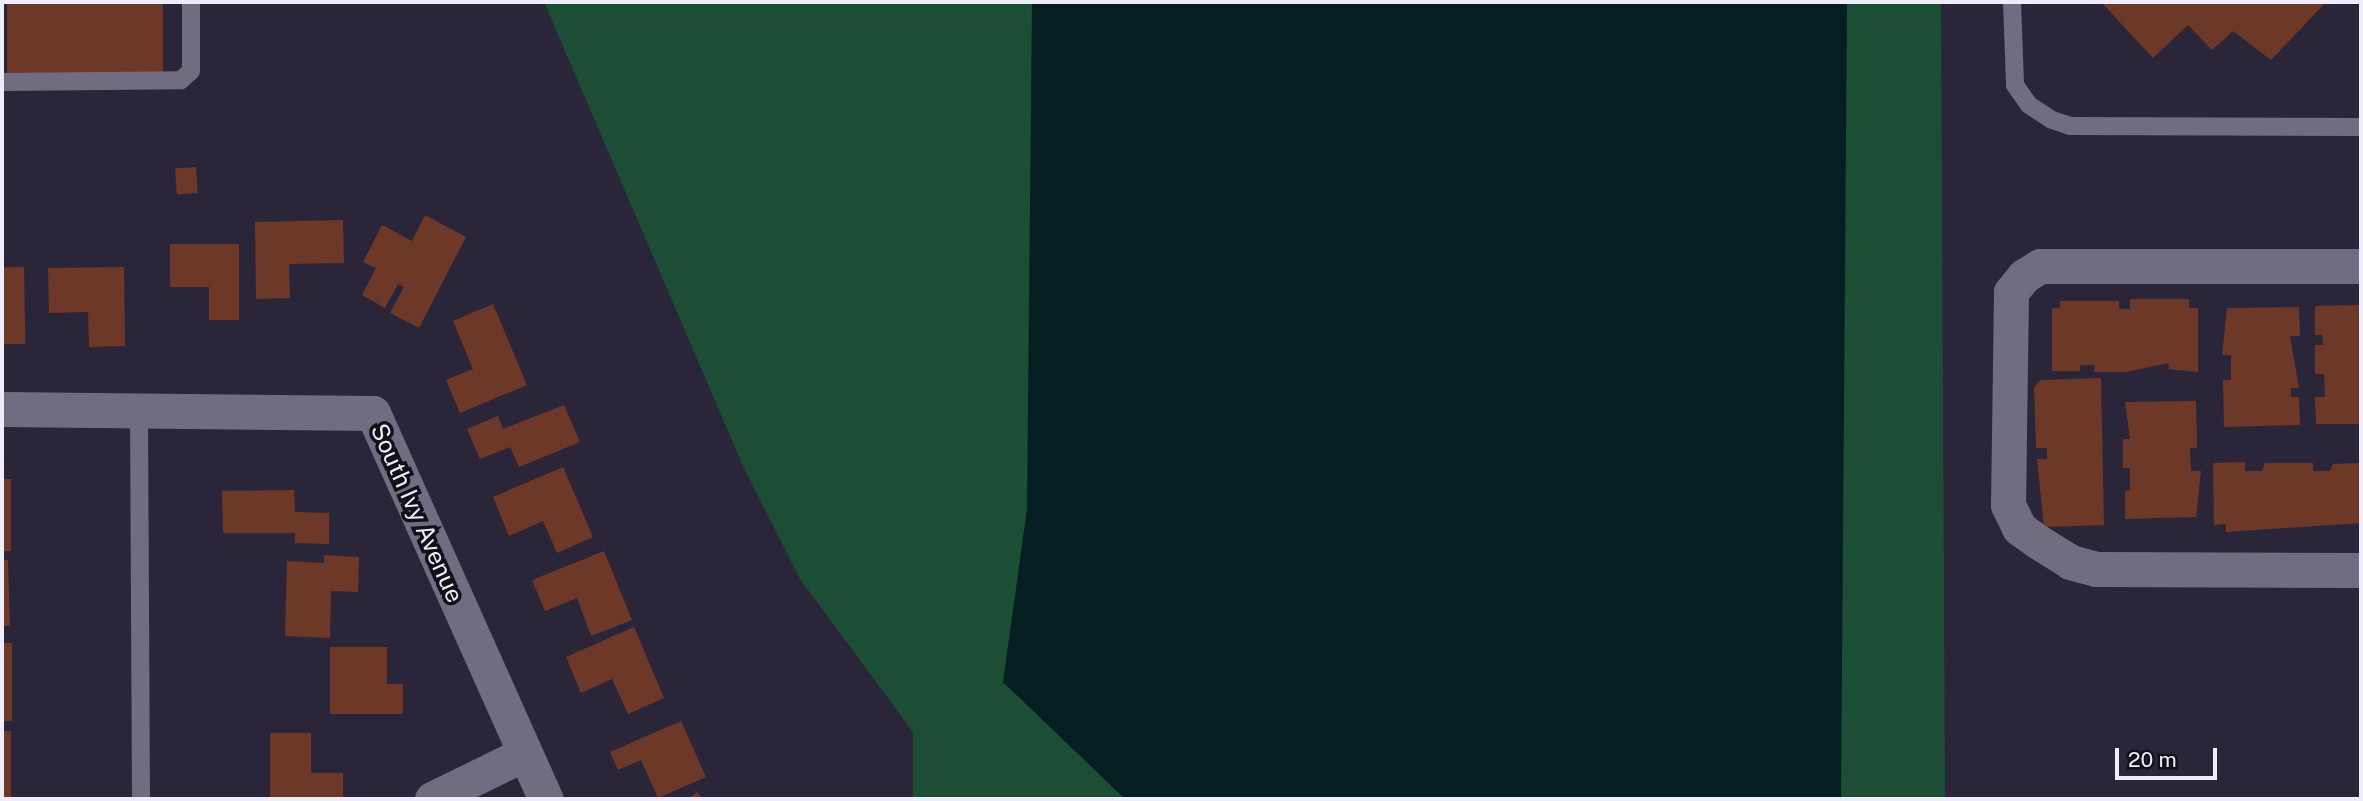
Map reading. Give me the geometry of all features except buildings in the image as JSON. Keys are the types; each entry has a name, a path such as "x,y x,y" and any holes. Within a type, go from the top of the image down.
{"street":[{"path":"2361,266 2040,266 2024,276 2011,292 2008,505 2019,528 2070,562 2096,569 2361,570"},
{"name":"South Ivy Avenue","path":"2,409 139,415 373,413 546,799"},
{"path":"432,799 524,754"}],"lane":[{"path":"2,82 181,80 191,71 191,2"},
{"path":"2012,2 2015,85 2029,106 2052,120 2070,126 2361,127"},
{"path":"139,415 141,799"}],"green space":[{"path":"544,2 1941,2 1945,799 913,799 913,732 800,579 743,466"}],"shaded area":[{"path":"1032,2 1847,2 1841,799 1125,799 1003,682 1027,509"}]}
